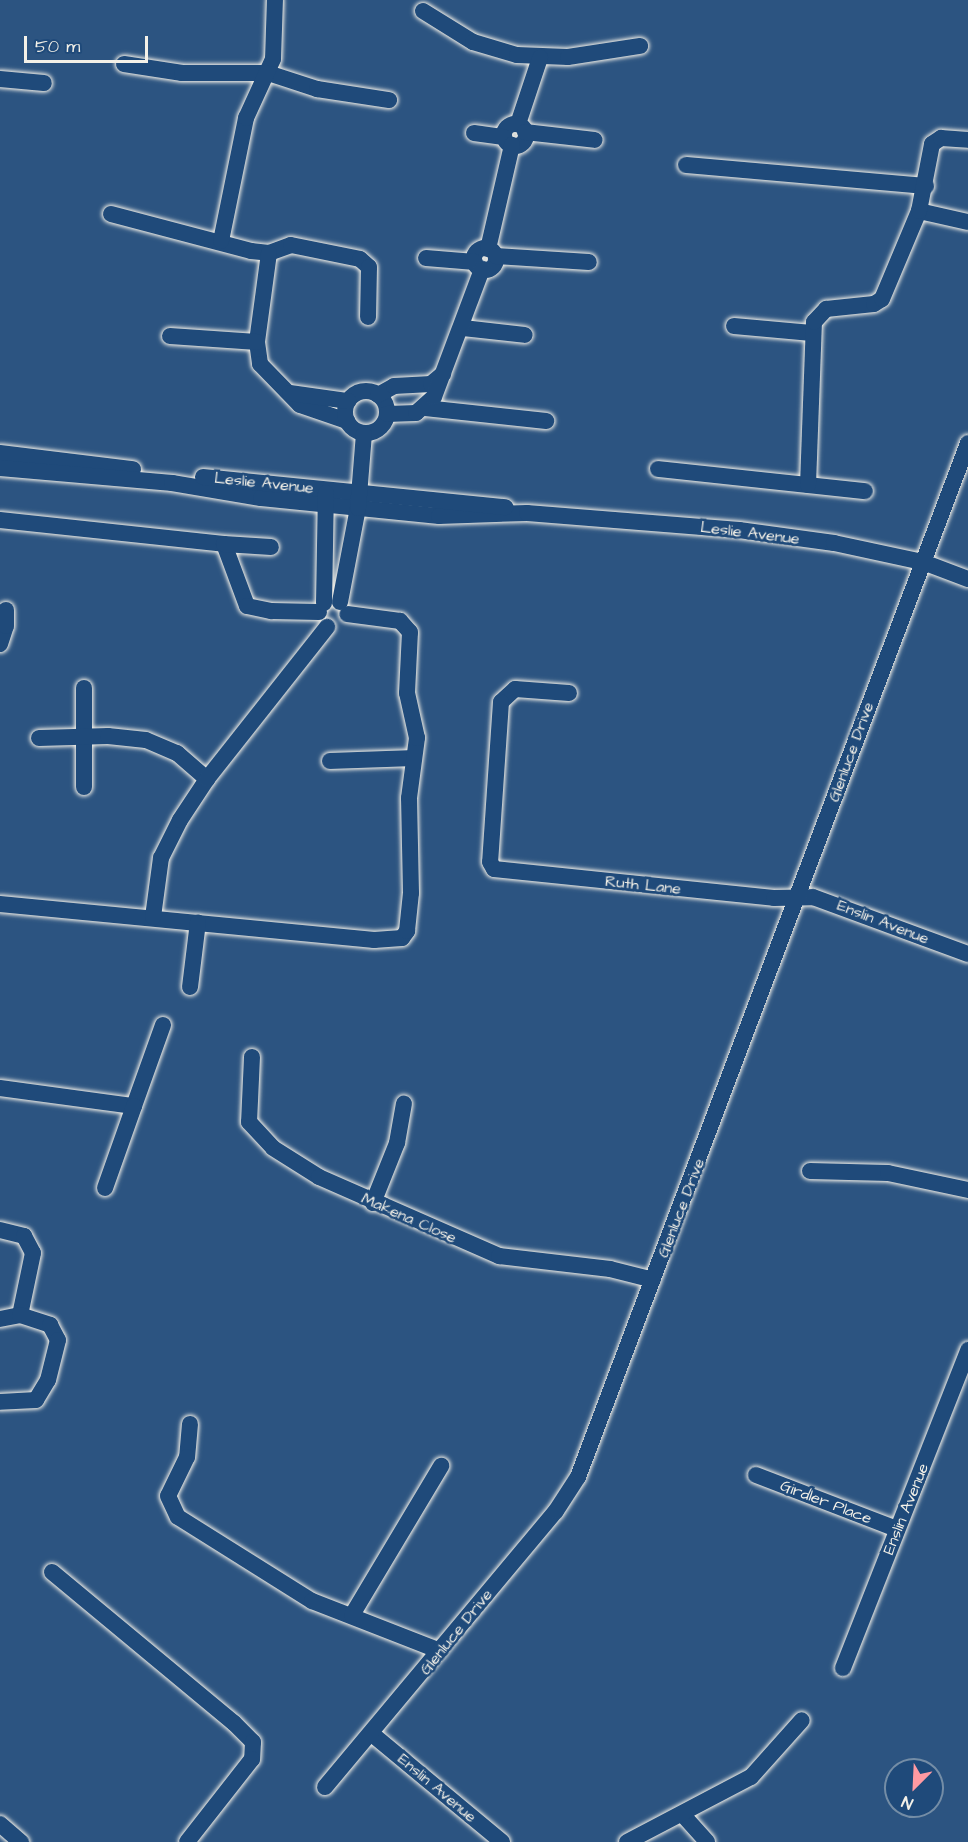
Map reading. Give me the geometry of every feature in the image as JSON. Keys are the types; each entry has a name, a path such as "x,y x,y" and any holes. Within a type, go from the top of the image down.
{"street":[{"path":"221,241 246,118 268,73 274,53 275,0"},
{"path":"423,11 472,42 540,58 581,56 640,46"},
{"path":"474,133 522,143 521,128 540,58"},
{"path":"124,64 182,74 268,73 326,91 389,100"},
{"path":"0,79 44,83"},
{"path":"521,128 595,140"},
{"path":"808,484 812,333 818,314 826,309 865,305 882,299 919,211 935,140 968,140"},
{"path":"426,258 493,267 492,253 508,141"},
{"path":"686,165 830,180 926,186"},
{"path":"919,211 961,221 968,231"},
{"path":"111,214 269,252 291,245 366,262 369,274 368,317"},
{"path":"269,252 257,342 260,364 271,379 290,393 300,405 313,413 346,422 364,434"},
{"path":"492,253 589,262"},
{"path":"426,408 463,328 479,266"},
{"path":"734,326 812,333"},
{"path":"463,328 525,335"},
{"path":"170,336 257,342"},
{"path":"346,422 344,411 348,400 356,393 378,395 394,386 431,384 443,374"},
{"path":"290,393 348,400"},
{"path":"364,434 384,424 387,414 385,403 378,395"},
{"path":"387,414 416,413 426,408 546,421"},
{"path":"153,917 163,851 207,779 331,611 359,500 364,434"},
{"name":"Glenluce Drive","path":"325,1787 372,1734 573,1487 653,1281 968,443"},
{"name":"Leslie Avenue","path":"0,453 326,497"},
{"name":"Leslie Avenue","path":"0,468 359,500 505,506 527,513 739,531 834,543 923,562 968,579"},
{"path":"658,469 865,490"},
{"path":"326,497 331,611"},
{"path":"0,520 272,547"},
{"path":"0,904 374,940 402,938 407,931 411,893 409,798 416,732 407,693 409,627 400,621 379,615 331,611 271,611 247,606 224,544"},
{"path":"0,645 6,626 6,610"},
{"path":"84,688 84,787"},
{"name":"Ruth Lane","path":"569,693 515,689 501,702 490,867 726,894 797,897"},
{"path":"39,738 132,737 156,743 177,753 207,779"},
{"path":"330,761 414,758"},
{"name":"Enslin Avenue","path":"797,897 817,898 968,954"},
{"path":"190,987 198,922"},
{"path":"105,1188 163,1025"},
{"name":"Makena Close","path":"252,1057 248,1114 257,1134 293,1162 373,1203 499,1257 610,1269 653,1281"},
{"path":"0,1088 134,1106"},
{"path":"373,1203 397,1143 404,1104"},
{"path":"810,1171 903,1175 968,1190"},
{"path":"0,1230 24,1236 33,1253 20,1316"},
{"path":"0,1319 20,1316 50,1325 58,1333 57,1347 48,1380 36,1400 0,1402"},
{"name":"Enslin Avenue","path":"843,1668 968,1350"},
{"path":"190,1424 187,1457 168,1496 178,1517 283,1585 322,1606 352,1615 440,1651"},
{"path":"352,1615 441,1466"},
{"name":"Girdler Place","path":"756,1475 897,1529"},
{"path":"52,1572 234,1723 253,1742 252,1758 187,1842"},
{"path":"627,1842 683,1815 751,1777 802,1720"},
{"name":"Enslin Avenue","path":"372,1734 502,1842"},
{"path":"683,1815 707,1842"},
{"path":"0,1824 21,1842"}]}
